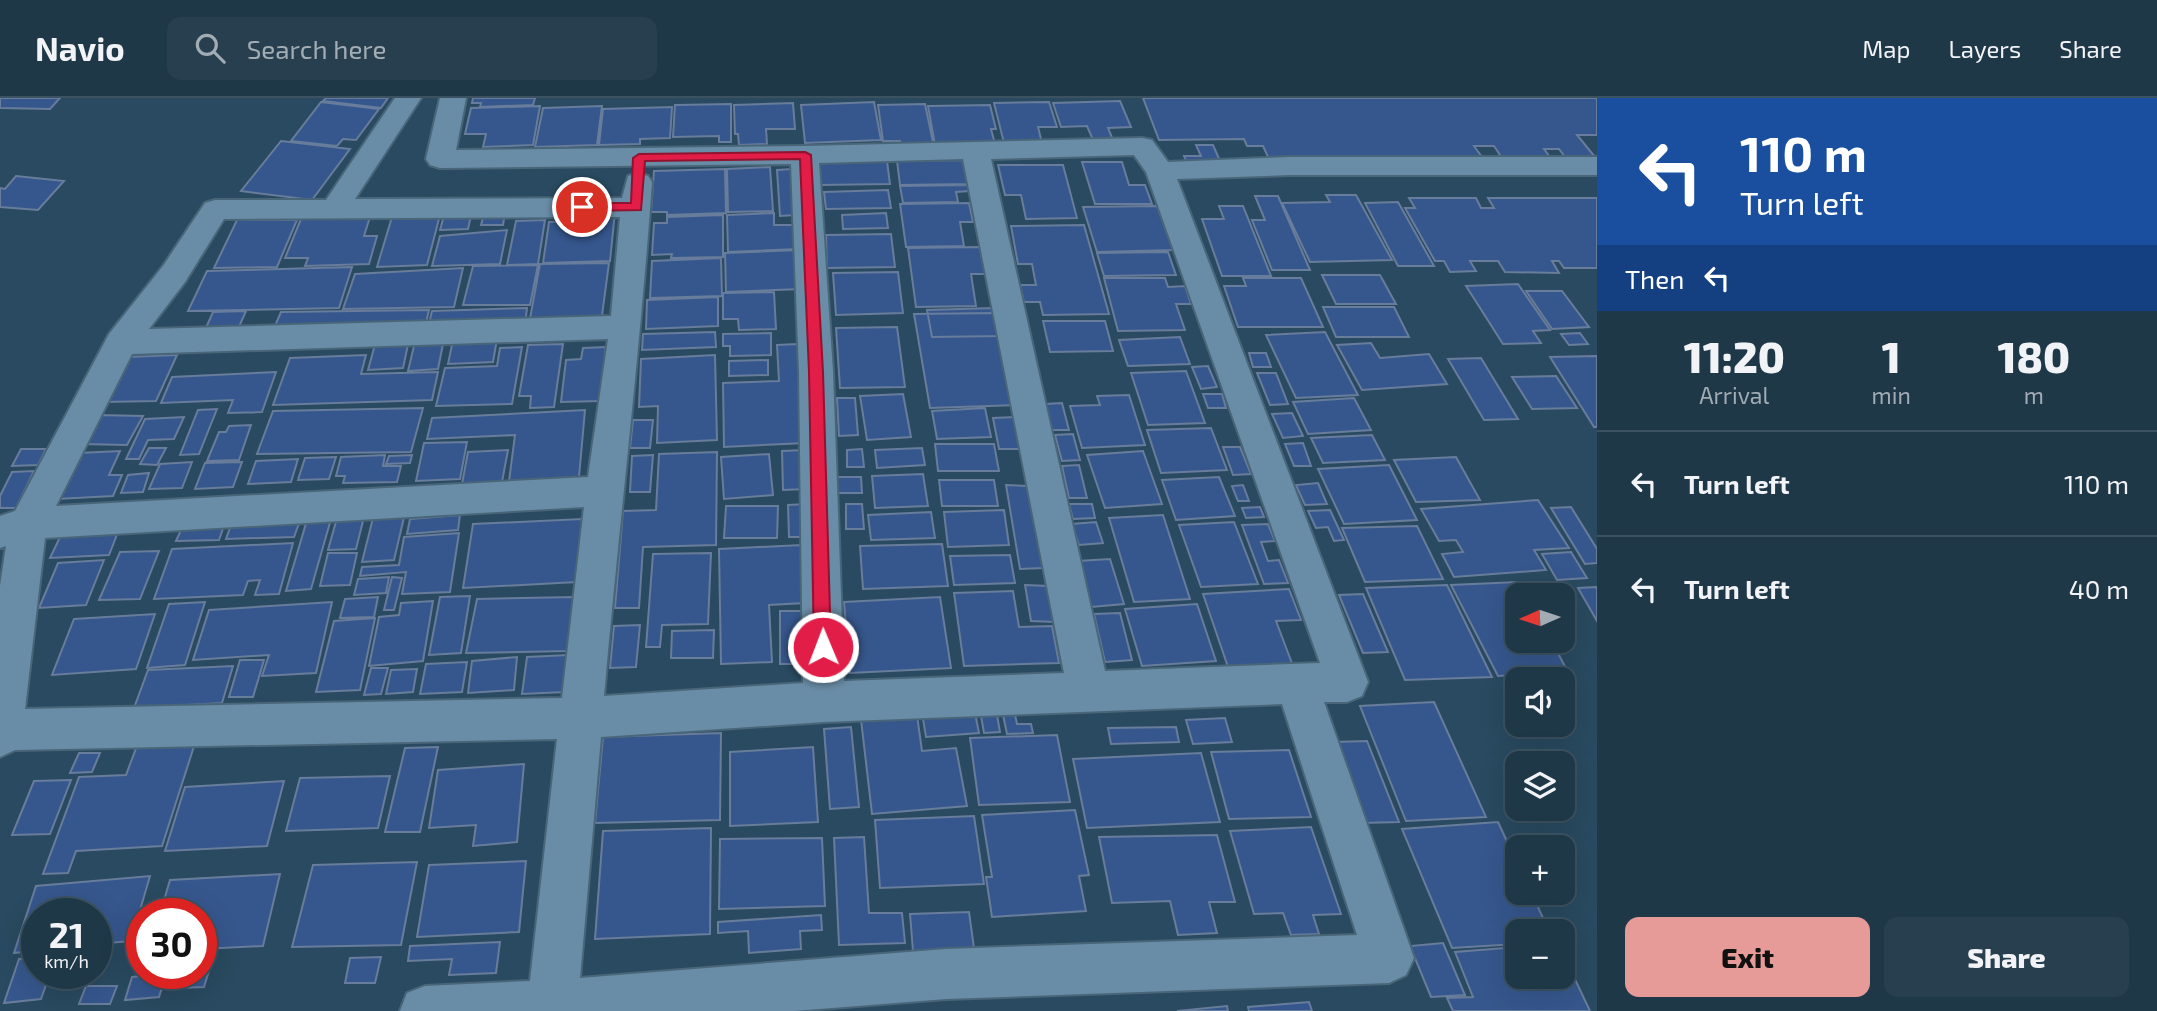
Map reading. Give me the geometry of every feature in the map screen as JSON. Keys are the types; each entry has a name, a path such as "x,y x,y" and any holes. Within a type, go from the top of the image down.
{"street":[{"path":"335,208 408,98"},
{"path":"453,98 440,159 805,155 1142,146 1164,184 1347,682 824,702 580,718 1,733 14,528 121,342 174,274 215,210 636,207"},
{"path":"975,149 1089,692"},
{"path":"805,155 816,372 824,702"},
{"path":"552,1005 604,491 626,327 639,158"},
{"path":"1164,184 1420,178 1597,166"},
{"path":"1420,178 1597,186"},
{"path":"121,342 626,327"},
{"path":"14,528 604,491"},
{"path":"425,1011 552,1005 946,974 1389,958 1297,686"}],"building":[{"path":"0,98 60,98 50,109 0,108"},
{"path":"326,98 388,98 381,108 323,101"},
{"path":"473,98 535,98 533,105 480,107 481,103 472,103"},
{"path":"1143,98 1597,98 1597,135 1577,135 1595,157 1565,157 1559,149 1544,149 1550,157 1502,158 1494,146 1474,146 1482,157 1269,159 1263,146 1247,146 1244,139 1159,140"},
{"path":"1120,101 1131,127 1108,128 1113,140 1093,140 1087,126 1061,127 1053,103"},
{"path":"321,102 379,109 356,140 343,139 337,146 291,141"},
{"path":"874,102 881,140 805,143 801,105"},
{"path":"1049,102 1057,127 1038,127 1042,143 1004,143 994,103"},
{"path":"793,103 795,129 766,129 767,144 739,145 738,134 735,134 734,105"},
{"path":"731,104 731,142 719,142 719,136 673,137 675,105"},
{"path":"925,104 934,147 901,148 900,141 883,141 878,105"},
{"path":"990,105 996,129 991,129 995,144 935,145 928,106"},
{"path":"540,106 533,145 483,147 486,134 465,134 471,108"},
{"path":"602,106 597,145 535,147 543,108"},
{"path":"672,107 670,138 640,139 640,144 599,145 603,109"},
{"path":"281,141 350,149 312,200 241,191"},
{"path":"1196,145 1213,145 1221,163 1187,163 1184,156 1201,156"},
{"path":"963,160 968,184 900,185 897,161"},
{"path":"887,161 890,184 820,185 819,163"},
{"path":"1082,162 1122,162 1129,185 1145,185 1152,204 1095,204"},
{"path":"998,165 1063,165 1077,218 1026,219 1021,195 1005,195"},
{"path":"770,167 773,211 728,212 727,169"},
{"path":"725,169 726,213 667,215 667,212 651,212 654,171"},
{"path":"792,169 796,215 780,216 777,170"},
{"path":"16,176 64,181 38,210 0,207 0,188 5,189"},
{"path":"968,185 969,191 956,192 958,202 903,203 900,186"},
{"path":"888,190 891,208 826,209 824,192"},
{"path":"1326,195 1356,195 1392,260 1310,262 1282,203 1330,202"},
{"path":"1255,196 1278,196 1310,270 1272,270 1252,220 1265,220"},
{"path":"1409,198 1476,198 1481,208 1494,208 1488,198 1597,198 1597,268 1564,268 1559,261 1552,261 1559,273 1505,272 1498,261 1470,261 1476,271 1450,272 1444,261 1435,261 1405,208 1415,208"},
{"path":"1398,202 1434,266 1398,266 1365,203"},
{"path":"969,203 973,222 960,222 964,246 906,247 900,204"},
{"path":"1157,206 1173,250 1097,252 1083,207"},
{"path":"1219,206 1243,206 1271,276 1222,276 1202,219 1224,219"},
{"path":"472,211 468,229 440,230 445,212"},
{"path":"615,212 610,261 543,263 549,222 577,221 579,213"},
{"path":"505,213 503,225 481,225 484,214"},
{"path":"774,213 774,225 797,225 799,249 728,252 727,215"},
{"path":"886,213 888,228 843,229 842,215"},
{"path":"440,215 427,265 377,267 392,217"},
{"path":"723,215 723,257 671,258 672,254 652,255 654,223 667,223 667,217"},
{"path":"370,217 364,236 377,236 369,264 305,266 308,258 285,258 301,219"},
{"path":"237,220 297,220 277,267 214,268"},
{"path":"545,220 538,264 507,265 516,221"},
{"path":"1084,225 1109,314 1043,315 1040,302 1024,302 1020,285 1036,285 1032,264 1018,264 1011,226"},
{"path":"507,230 500,264 432,266 440,236"},
{"path":"891,234 895,267 827,268 826,235"},
{"path":"982,247 988,274 971,274 976,306 916,307 908,248"},
{"path":"798,250 801,289 726,292 725,253"},
{"path":"1168,252 1176,275 1104,276 1097,253"},
{"path":"721,258 722,296 650,298 652,261"},
{"path":"609,263 601,323 529,324 540,264"},
{"path":"538,265 530,305 463,305 473,266"},
{"path":"352,267 339,308 188,311 207,271"},
{"path":"463,268 454,307 343,309 355,274"},
{"path":"898,272 903,313 836,315 833,273"},
{"path":"1322,275 1380,275 1396,304 1336,304"},
{"path":"1104,278 1165,278 1168,287 1185,286 1191,304 1176,304 1185,330 1118,331"},
{"path":"1243,278 1301,278 1323,327 1238,327 1224,286 1246,286"},
{"path":"1518,284 1550,330 1533,331 1541,343 1503,344 1466,286"},
{"path":"1526,291 1562,291 1589,327 1552,329"},
{"path":"774,292 776,329 739,330 738,319 723,319 723,293"},
{"path":"718,297 718,326 646,329 647,300"},
{"path":"1323,307 1394,307 1409,337 1336,337"},
{"path":"527,308 525,325 428,328 432,311"},
{"path":"994,308 999,336 932,337 927,310"},
{"path":"429,310 425,327 274,328 281,312"},
{"path":"246,311 238,329 205,330 213,312"},
{"path":"996,313 1018,405 930,408 914,314"},
{"path":"1043,321 1105,321 1113,351 1050,352"},
{"path":"897,327 905,387 840,388 836,328"},
{"path":"715,332 716,347 642,350 643,334"},
{"path":"1325,332 1358,395 1296,398 1266,335"},
{"path":"771,333 771,355 730,356 730,346 723,346 723,334"},
{"path":"1580,333 1588,344 1569,345 1561,334"},
{"path":"1180,337 1190,364 1128,366 1119,340"},
{"path":"497,339 493,362 448,364 453,340"},
{"path":"409,340 403,368 368,370 376,341"},
{"path":"1371,343 1380,358 1429,354 1447,384 1362,390 1337,345"},
{"path":"443,344 438,369 408,371 414,346"},
{"path":"563,344 554,407 530,408 531,396 519,396 528,345"},
{"path":"797,344 805,443 724,447 723,383 779,381 777,345"},
{"path":"522,347 512,404 436,406 445,368 497,366 500,348"},
{"path":"606,347 600,401 561,402 566,360 581,359 583,348"},
{"path":"1249,353 1266,353 1271,367 1253,367"},
{"path":"177,355 156,401 104,402 126,357"},
{"path":"366,355 361,374 438,372 432,400 273,405 290,358"},
{"path":"715,355 717,440 657,443 658,406 639,407 641,359"},
{"path":"1597,356 1597,427 1594,427 1550,357"},
{"path":"1481,358 1518,419 1484,420 1448,359"},
{"path":"768,360 768,375 729,376 729,361"},
{"path":"1208,366 1217,387 1201,389 1192,367"},
{"path":"1186,371 1205,423 1148,425 1131,373"},
{"path":"276,372 262,412 228,413 233,400 161,403 172,377"},
{"path":"1257,373 1276,373 1288,404 1270,405"},
{"path":"1556,376 1577,408 1532,409 1512,377"},
{"path":"903,394 911,437 867,440 860,396"},
{"path":"1203,394 1222,394 1226,408 1208,408"},
{"path":"1129,395 1145,445 1082,448 1070,406 1100,405 1097,396"},
{"path":"837,398 855,398 858,435 839,436"},
{"path":"1354,398 1371,430 1308,434 1293,402"},
{"path":"1062,403 1069,430 1052,430 1045,404"},
{"path":"423,408 411,452 257,454 273,411"},
{"path":"985,408 991,437 937,439 932,411"},
{"path":"217,409 199,454 180,455 198,410"},
{"path":"585,410 579,477 509,481 515,435 427,439 432,418"},
{"path":"1292,413 1303,436 1283,438 1272,414"},
{"path":"98,415 143,416 127,445 82,444"},
{"path":"184,417 174,439 148,440 139,459 126,459 145,419"},
{"path":"1015,417 1022,449 999,449 993,418"},
{"path":"633,420 653,420 650,448 630,448"},
{"path":"251,425 239,460 207,461 219,432 226,432 229,426"},
{"path":"1211,428 1227,470 1161,473 1147,430"},
{"path":"1073,434 1080,460 1062,461 1055,435"},
{"path":"1372,435 1385,460 1323,463 1311,438"},
{"path":"467,442 460,479 416,481 424,443"},
{"path":"1303,443 1311,466 1294,466 1285,444"},
{"path":"935,444 994,444 999,471 938,471"},
{"path":"1223,447 1240,447 1251,474 1233,475"},
{"path":"149,448 166,448 157,465 140,464"},
{"path":"922,448 925,465 877,468 875,450"},
{"path":"21,449 46,449 38,465 12,466"},
{"path":"862,449 864,467 847,467 847,450"},
{"path":"508,450 502,482 462,484 468,452"},
{"path":"804,450 807,489 783,490 782,451"},
{"path":"120,451 109,475 122,475 113,496 57,499 78,453"},
{"path":"1143,451 1162,504 1105,508 1087,455"},
{"path":"717,452 716,545 643,547 639,608 615,608 623,511 656,510 659,454"},
{"path":"769,454 773,495 724,499 721,457"},
{"path":"385,455 383,466 401,466 397,482 343,483 345,476 336,476 341,457"},
{"path":"412,455 410,463 386,464 389,456"},
{"path":"653,455 650,492 630,492 632,456"},
{"path":"336,457 329,479 298,480 305,458"},
{"path":"1456,457 1480,500 1416,502 1394,460"},
{"path":"298,459 291,482 248,484 256,461"},
{"path":"192,462 182,488 149,489 160,464"},
{"path":"242,462 233,487 195,489 205,463"},
{"path":"1079,465 1087,498 1069,498 1062,466"},
{"path":"1389,465 1417,520 1344,524 1318,469"},
{"path":"34,471 16,508 0,508 0,496 12,472"},
{"path":"149,473 143,492 121,493 128,475"},
{"path":"923,474 928,506 875,508 872,476"},
{"path":"837,477 861,477 862,493 837,493"},
{"path":"1219,477 1235,516 1176,520 1162,480"},
{"path":"939,480 994,480 998,506 942,506"},
{"path":"1318,483 1327,504 1305,505 1296,485"},
{"path":"1006,485 1028,486 1043,568 1020,569"},
{"path":"1243,485 1249,501 1238,501 1232,486"},
{"path":"1538,500 1569,548 1534,550 1546,570 1454,577 1442,554 1463,552 1456,540 1439,541 1421,509"},
{"path":"806,504 807,537 789,537 788,505"},
{"path":"846,504 862,504 864,529 846,529"},
{"path":"1069,504 1092,504 1095,518 1073,519"},
{"path":"726,506 778,506 777,538 724,538"},
{"path":"1260,507 1264,517 1246,518 1242,508"},
{"path":"1571,507 1597,549 1597,563 1585,564 1551,508"},
{"path":"1004,510 1009,545 948,547 944,512"},
{"path":"1330,510 1344,540 1334,541 1328,527 1316,528 1308,511"},
{"path":"931,512 935,538 871,540 868,515"},
{"path":"405,513 394,560 362,562 374,514"},
{"path":"460,515 458,530 407,534 410,519"},
{"path":"1163,515 1190,599 1134,602 1109,518"},
{"path":"364,517 356,549 328,550 337,518"},
{"path":"301,518 294,537 226,539 233,519"},
{"path":"331,519 311,589 286,591 307,520"},
{"path":"582,519 577,582 463,588 473,524"},
{"path":"226,520 219,540 176,541 185,521"},
{"path":"1096,522 1103,543 1079,545 1072,524"},
{"path":"1234,522 1258,584 1201,587 1179,525"},
{"path":"1268,524 1275,541 1261,542 1268,561 1279,560 1288,583 1264,584 1242,525"},
{"path":"1417,526 1443,579 1365,582 1342,528"},
{"path":"118,532 109,555 50,558 61,535"},
{"path":"459,533 450,592 402,594 406,572 360,576 362,567 399,565 404,537"},
{"path":"293,543 279,594 255,595 260,580 248,581 243,595 154,599 172,549"},
{"path":"942,544 948,586 863,589 860,546"},
{"path":"801,545 805,603 769,605 772,662 721,664 719,549"},
{"path":"159,551 140,599 99,600 120,552"},
{"path":"1571,552 1587,578 1557,580 1542,554"},
{"path":"328,553 357,553 350,585 320,586"},
{"path":"711,553 708,624 662,625 660,647 646,647 653,554"},
{"path":"1010,555 1015,583 954,585 950,556"},
{"path":"1110,559 1124,604 1091,607 1078,561"},
{"path":"104,560 86,605 39,608 58,563"},
{"path":"389,577 386,593 354,595 358,579"},
{"path":"392,577 402,578 394,610 384,610"},
{"path":"1518,582 1505,583 1505,653 1558,653 1565,667 1505,667 1505,676 1498,676 1451,585"},
{"path":"1025,585 1049,586 1055,622 1031,621"},
{"path":"1447,585 1492,677 1405,680 1366,588"},
{"path":"1597,587 1597,621 1578,588"},
{"path":"1289,589 1301,620 1276,621 1293,666 1229,670 1203,594"},
{"path":"1013,591 1019,627 1052,626 1059,663 964,666 954,593"},
{"path":"1363,594 1388,652 1363,653 1339,595"},
{"path":"470,596 461,653 429,655 440,597"},
{"path":"378,597 374,617 340,618 345,599"},
{"path":"574,597 568,651 466,653 477,599"},
{"path":"940,597 951,668 850,673 844,602"},
{"path":"433,601 423,661 369,666 379,617 399,615 401,603"},
{"path":"205,602 185,665 147,668 169,604"},
{"path":"332,602 316,673 262,676 269,655 193,660 209,610"},
{"path":"1197,604 1216,661 1142,666 1125,609"},
{"path":"780,611 808,611 809,664 780,664"},
{"path":"1120,613 1132,660 1105,662 1094,614"},
{"path":"155,614 136,669 52,675 74,619"},
{"path":"375,618 360,690 316,692 334,621"},
{"path":"640,625 636,667 610,668 614,626"},
{"path":"714,630 713,658 671,658 672,631"},
{"path":"568,655 565,692 522,694 527,657"},
{"path":"517,657 514,690 468,693 472,661"},
{"path":"240,660 264,660 253,697 229,697"},
{"path":"467,662 462,692 420,694 426,664"},
{"path":"233,666 222,703 134,708 148,670"},
{"path":"371,668 388,668 381,694 364,695"},
{"path":"417,669 413,692 386,694 391,670"},
{"path":"1434,702 1486,817 1406,821 1360,706"},
{"path":"973,703 979,733 926,737 921,707"},
{"path":"916,708 922,751 956,748 967,806 872,814 860,711"},
{"path":"996,709 1000,732 984,733 980,710"},
{"path":"1002,710 1014,710 1017,724 1031,724 1033,733 1007,734"},
{"path":"1225,718 1232,742 1193,744 1186,720"},
{"path":"851,727 859,807 830,809 824,729"},
{"path":"1176,727 1179,742 1111,744 1108,728"},
{"path":"721,733 720,820 595,823 603,737"},
{"path":"1057,735 1070,802 979,805 970,738"},
{"path":"196,740 162,846 76,851 68,873 43,874 79,777 126,775 138,743"},
{"path":"1367,741 1399,822 1362,823 1333,742"},
{"path":"438,747 420,832 385,832 405,748"},
{"path":"813,747 818,822 730,826 730,752"},
{"path":"1289,750 1311,817 1229,819 1211,752"},
{"path":"79,753 100,753 92,772 70,773"},
{"path":"1201,753 1220,822 1087,828 1073,759"},
{"path":"524,764 517,842 473,846 476,825 429,828 438,770"},
{"path":"390,776 378,828 286,831 300,778"},
{"path":"71,780 50,834 12,835 34,781"},
{"path":"284,781 267,846 165,851 185,787"},
{"path":"1075,810 1089,875 1079,876 1086,911 992,917 986,877 992,877 982,815"},
{"path":"974,816 984,884 880,888 875,820"},
{"path":"1498,822 1505,837 1505,905 1537,905 1543,919 1505,919 1505,945 1452,948 1402,829"},
{"path":"1311,827 1341,914 1313,915 1319,934 1291,935 1283,913 1254,914 1230,831"},
{"path":"711,828 710,934 595,939 603,831"},
{"path":"1217,835 1235,902 1209,902 1217,933 1178,935 1170,901 1112,903 1099,837"},
{"path":"864,837 869,913 902,913 905,943 839,945 834,838"},
{"path":"822,838 825,906 719,909 720,839"},
{"path":"526,861 519,932 417,937 429,865"},
{"path":"417,862 401,945 292,947 313,865"},
{"path":"280,874 263,946 217,948 217,898 165,898 170,880"},
{"path":"150,876 144,898 126,898 126,941 112,943 112,898 32,898 36,886"},
{"path":"969,912 974,948 913,951 910,914"},
{"path":"821,915 822,930 800,931 801,949 749,953 748,931 718,933 718,922"},
{"path":"21,932 21,952 14,953"},
{"path":"500,942 496,973 449,975 452,959 408,961 410,946"},
{"path":"1443,943 1465,995 1431,997 1410,946"},
{"path":"1505,948 1505,989 1575,989 1575,979 1590,1011 1453,1011 1447,998 1473,997 1455,952"},
{"path":"381,957 375,983 345,983 350,958"},
{"path":"19,959 21,989 45,989 41,999 4,1003"},
{"path":"112,986 117,986 110,1004 79,1004 85,989 112,989"},
{"path":"128,989 161,989 159,997 125,1000"},
{"path":"1309,1002 1312,1011 1249,1011 1248,1007"},
{"path":"1227,1006 1228,1011 1177,1011"}],"route":[{"path":"582,207 636,207 639,158 805,155 816,372 823,647"}]}
